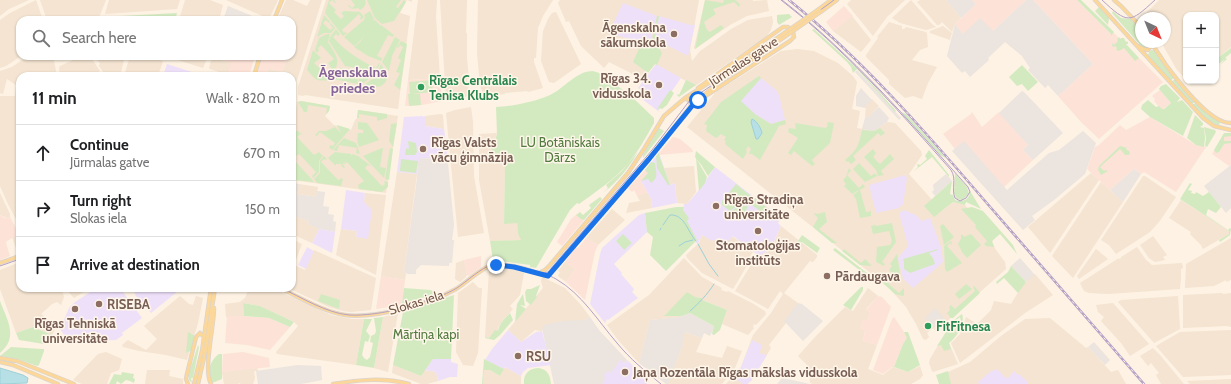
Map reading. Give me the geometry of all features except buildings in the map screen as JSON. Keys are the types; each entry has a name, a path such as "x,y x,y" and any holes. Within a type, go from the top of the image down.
{"main road":[{"path":"276,16 282,0"},
{"name":"Jūrmalas gatve","path":"820,10 831,0"},
{"name":"Jūrmalas gatve","path":"548,276 648,160 696,101 755,55 837,0"},
{"path":"1114,0 1135,21"},
{"path":"1097,1 1135,43"},
{"path":"694,93 694,91 704,82 783,27 788,27 793,32 794,37 790,41 696,101"},
{"path":"1139,48 1206,121 1218,128 1231,130"},
{"path":"1154,48 1171,72 1207,112 1218,120 1231,123"},
{"name":"Jūrmalas gatve","path":"539,273 550,265 624,178 664,116 685,98 755,55"},
{"path":"255,72 259,60"},
{"path":"685,98 690,100 692,106"},
{"path":"644,149 641,158 643,161 648,160"},
{"path":"0,263 16,257"},
{"name":"Slokas iela","path":"289,292 330,311 344,315 359,315 394,310 442,295 458,288 487,267 493,265 514,267 548,276"},
{"path":"198,384 210,292"},
{"path":"211,384 208,378 208,366 214,318 215,292"},
{"path":"194,384 198,378 214,302"},
{"path":"188,384 187,374 196,337 200,333 204,337"},
{"path":"0,358 23,364 74,384"},
{"path":"0,362 13,365 58,384"},
{"path":"333,384 376,380 409,384"}],"shaded area":[{"path":"0,0 29,0 9,9 0,16"},
{"path":"36,0 42,16 16,16 16,59 0,68 0,20 10,13"},
{"path":"40,0 106,0 99,16 46,16"},
{"path":"109,0 180,0 177,9 105,14"},
{"path":"185,0 210,0 223,5 220,16 180,16"},
{"path":"226,0 278,0 270,16 262,16"},
{"path":"286,0 293,0 307,6 310,0 322,0 296,83 296,72 282,72 286,60 296,60 296,16 279,16"},
{"path":"326,0 407,0 400,13 410,16 398,109 298,95 298,87"},
{"path":"418,0 437,0 436,17 440,78 408,80"},
{"path":"440,0 467,0 466,33 469,79 467,79 470,96 446,100"},
{"path":"478,0 553,0 543,16 538,28 536,58 534,58 543,88 528,92 505,93 491,96 491,94 483,94 480,85 477,53"},
{"path":"560,0 699,0 690,50 692,61 700,51 731,29 748,20 772,16 773,22 771,30 767,36 695,86 655,64 641,81 629,72 609,62 604,68 581,46 569,21 566,22 558,3"},
{"path":"705,0 767,0 769,11 747,16 730,25 695,49"},
{"path":"851,0 905,0 887,17 873,36 847,4"},
{"path":"911,0 936,27 926,30 900,23 892,18"},
{"path":"920,0 946,0 961,18 955,24 952,32 942,22 937,25 917,2"},
{"path":"946,0 972,0 976,4 961,18"},
{"path":"972,0 1026,0 993,31 963,34 955,24 976,4"},
{"path":"1026,0 1033,0 1093,64 1058,96 1048,85 1045,88 1028,70 1030,68 1022,56 1005,42 988,58 989,60 970,77 965,71 962,73 947,56 955,24 963,34 980,18 993,31"},
{"path":"1033,0 1077,0 1111,34 1114,33 1163,82 1099,139 1081,122 1058,96 1093,64"},
{"path":"1159,0 1231,0 1231,47 1219,57 1219,12 1183,12 1183,76 1177,70 1164,48 1171,48 1171,12 1147,12"},
{"path":"623,3 657,16 650,44 611,34 613,24"},
{"path":"228,6 252,16 224,16"},
{"path":"844,6 853,16 833,31 826,22"},
{"path":"556,12 581,64 554,83 549,82 541,61 543,31 552,13"},
{"name":"Āgenskalna sākumskola","path":"659,16 695,25 688,56 668,46 654,42"},
{"path":"852,16 871,40 861,52 833,31"},
{"path":"889,22 902,26 902,29 906,27 926,32 927,34 928,47 920,50 912,60 937,67 928,83 922,99 913,96 905,98 889,84 889,80 866,57 878,38 877,37"},
{"path":"943,26 952,33 950,40 930,33 930,31"},
{"path":"797,49 814,51 838,63 853,76 857,82 852,109 860,111 857,128 874,131 887,122 895,123 921,151 922,155 909,174 942,211 953,202 965,205 993,240 992,242 996,250 1005,262 1006,269 936,331 933,328 927,333 929,337 926,340 923,339 906,307 888,287 687,127 716,92 781,51"},
{"path":"22,60 54,60 56,72 16,72 16,85 7,79 3,94 0,93 0,71 12,67"},
{"path":"73,60 93,60 100,71 60,72 60,66"},
{"path":"97,60 124,60 121,72 103,72 99,66 100,63"},
{"path":"129,60 163,61 159,72 125,72"},
{"path":"178,60 206,60 203,68"},
{"path":"211,60 222,60 232,63 229,72 219,72 209,68"},
{"path":"223,60 254,60 250,72 229,72 231,63"},
{"path":"261,60 286,60 282,72 268,68 267,72 257,72"},
{"path":"167,64 192,72 164,72"},
{"name":"Rīgas 34. vidusskola","path":"656,64 681,78 658,111 638,96 642,91 638,88"},
{"path":"268,68 282,72 267,72"},
{"path":"857,70 901,118 899,120 855,72"},
{"path":"440,78 442,101 422,105 405,106 408,80"},
{"path":"761,78 776,90 779,95 785,120 771,124 755,114 740,101"},
{"path":"16,85 16,219 0,186 0,96 15,96"},
{"path":"861,88 872,100 866,105 866,108 856,106 856,96"},
{"path":"1160,90 1171,103 1162,110 1154,101 1155,99 1152,96"},
{"path":"1022,91 1063,133 1033,160 1023,150 1028,145 999,113"},
{"path":"872,99 879,106 872,113 873,115 865,118 866,105"},
{"path":"301,101 330,106 329,111 325,116 334,125 351,130 357,118 358,110 398,116 386,193 296,181 297,102"},
{"path":"471,107 473,122 474,176 484,233 458,237 446,113"},
{"path":"879,107 889,118 887,122 874,131 862,129 865,118 872,115 872,113"},
{"path":"972,112 982,127 999,112 1028,145 1023,150 1033,160 1004,187 964,142 955,149 943,134"},
{"path":"443,115 444,129 425,126 425,116"},
{"name":"Rīgas Valsts vācu ģimnāzija","path":"425,116 425,126 444,129 448,159 419,158 417,174 397,172 404,117"},
{"path":"1150,117 1196,145 1206,147 1176,192 1144,172 1141,174 1134,169 1110,190 1087,169 1095,147 1120,125 1126,130"},
{"path":"1083,131 1096,143 1085,174 1032,216 1035,220 1023,230 952,151 964,141 1007,190 1049,153 1059,150"},
{"path":"497,133 492,149 493,159 505,163 504,223 517,223 518,234 522,240 490,241 479,180 479,134"},
{"path":"1231,135 1231,165 1229,166 1212,154 1223,136"},
{"path":"673,137 680,139 692,149 693,152 659,155 659,153"},
{"path":"659,153 670,185 675,183 677,203 652,208 651,199 641,181 648,173 645,170"},
{"path":"418,158 448,159 446,162 448,163 454,225 452,240 454,240 452,263 449,263 449,266 421,265 416,270 416,274 409,274 404,273 417,178"},
{"path":"1231,165 1231,208 1226,213 1204,186"},
{"path":"694,166 696,192 687,204 677,203 675,183 670,185 664,168"},
{"name":"Rīgas Stradiņa universitāte","path":"715,167 781,218 778,223 781,226 770,250 759,256 733,236 726,244 719,238 712,241 702,235 698,244 695,242 697,240 686,221 683,210 684,204 687,204 699,190"},
{"path":"1134,169 1141,174 1123,202 1110,190"},
{"path":"645,170 648,173 641,181 647,192 637,196 634,190 632,192 628,188"},
{"path":"397,172 417,174 404,273 406,274 405,280 381,276"},
{"path":"1091,173 1099,180 1050,253 1028,227"},
{"path":"946,174 952,181 935,196 932,192 934,190 933,185"},
{"path":"905,175 907,178 903,204 899,208 876,213 869,185"},
{"path":"1143,176 1176,197 1159,222 1150,232 1116,254 1109,245 1101,240"},
{"path":"1101,182 1123,202 1073,278 1052,256"},
{"path":"296,184 299,184 297,196 299,196 299,194 316,197 317,191 325,192 323,206 329,207 328,214 334,215 333,221 336,222 335,232 319,229 308,224 309,221 296,217"},
{"path":"299,184 318,187 316,197 300,194 299,197 297,196"},
{"path":"346,190 365,193 364,202 372,210 368,239 356,237 357,231 341,229"},
{"path":"647,192 651,199 652,208 626,213 629,203 640,201 637,196"},
{"path":"0,193 10,217 7,218 0,215"},
{"path":"365,193 386,195 376,275 336,255 341,229 357,231 356,237 368,238 364,202"},
{"path":"1181,200 1229,231 1229,234 1203,249 1190,234 1191,232 1169,218"},
{"path":"612,209 625,220 598,245 586,238"},
{"path":"904,210 916,215 922,221 930,218 941,247 943,261 913,288 903,279 898,258 908,246 899,213"},
{"path":"645,213 647,232 614,264 634,289 632,292 638,298 608,320 607,319 605,323 590,304 602,248 639,215"},
{"path":"577,214 584,220 562,246 557,242 571,219"},
{"path":"0,215 5,218 10,217 16,228 16,236 6,243 10,256 0,260"},
{"path":"296,217 309,221 308,224 319,229 312,243 296,236"},
{"path":"781,226 817,255 817,257 813,262 810,261 784,293 798,303 785,322 786,323 769,345 771,348 751,381 747,384 726,384 741,367 753,335 771,313 783,294 780,291 768,309 735,291 757,255 759,256 771,249"},
{"path":"319,229 335,232 332,253 312,243"},
{"path":"16,235 16,248 12,237"},
{"path":"702,235 714,240 732,236 753,252 749,258 751,259 733,289 702,273 687,258 686,255 699,243"},
{"path":"1153,236 1167,255 1163,257 1165,260 1155,262 1149,258 1140,245"},
{"path":"586,238 598,245 595,252 585,300 566,282 575,269 565,262 576,247 578,248"},
{"path":"1231,238 1231,280 1226,282 1226,280 1214,286 1185,288 1186,264"},
{"path":"296,241 302,244 296,260"},
{"path":"307,247 314,251 306,269 298,265"},
{"path":"1137,247 1146,260 1152,265 1182,263 1183,268 1181,269 1180,289 1108,294 1089,293 1084,291 1080,283 1119,258 1120,260 1121,257"},
{"path":"1096,249 1108,259 1079,279 1077,276"},
{"path":"314,250 376,278 371,310 351,312 329,307 296,292 296,266 305,270"},
{"path":"481,256 481,267 469,276 467,275 464,260"},
{"path":"684,258 702,277 722,288 721,290 728,291 752,303 765,311 766,314 756,325 754,324 754,328 748,335 722,324 727,310 702,300 702,298 695,297 680,300 665,315 682,316 650,320 639,363 618,340 607,325 649,295"},
{"path":"1020,258 1035,275 1026,282 1011,266"},
{"path":"464,260 467,275 460,282 455,279 456,263"},
{"path":"565,262 575,269 566,282 558,276 560,272 558,271"},
{"path":"16,264 16,292 62,292 64,297 61,305 57,302 52,304 41,314 48,320 48,322 57,325 52,335 33,327 16,333 0,289 0,270"},
{"path":"494,268 511,269 524,273 520,295 510,306 513,309 503,320 498,328 498,331 495,331 489,338 485,337 489,270"},
{"path":"1035,274 1053,295 1025,313 960,363 951,343 960,334 966,317 977,324 991,310 994,301 1011,304 1022,286"},
{"path":"381,276 405,280 402,305 376,309"},
{"path":"542,277 565,288 590,317 585,320 562,321 542,328 542,331 535,330 521,342 508,330 543,288 541,281"},
{"path":"473,282 479,288 482,288 478,353 473,366 463,365 456,352 458,293"},
{"path":"868,288 878,296 866,309 870,312 867,321 863,320 860,328 865,330 863,341 877,345 868,369 883,375 893,367 908,372 920,366 923,375 920,379 911,384 810,383 809,367 798,356 845,307 853,311"},
{"path":"69,292 84,292 74,298"},
{"path":"90,292 123,292 142,318 122,333 123,335 116,340 69,342 60,329 69,308 75,302"},
{"path":"134,292 177,292 151,313"},
{"path":"247,292 282,292 331,315 352,319 364,319 356,365 277,354 276,352 298,326 294,322 260,306 243,303 244,316 226,317 225,304 240,302 245,298"},
{"path":"1231,293 1231,327 1183,328 1183,295"},
{"path":"180,296 189,304 193,305 196,296 203,298 198,323 187,360 123,347 122,345 128,340 146,350 157,339 144,326"},
{"path":"878,296 882,297 891,307 877,345 863,341 865,331 860,329 862,319 867,321 870,312 866,310"},
{"path":"1178,296 1180,329 1154,343 1118,302 1121,300"},
{"path":"798,303 802,304 823,321 803,341 784,321"},
{"path":"1113,303 1149,344 1130,356 1121,343 1101,321 1104,317 1098,312 1096,305"},
{"path":"935,308 945,319 933,327 925,318"},
{"path":"398,313 388,372 374,368 383,317"},
{"path":"690,313 714,326 713,330 710,336 704,333 702,338 685,332 683,344 668,384 666,384 639,363 650,320 679,317"},
{"path":"227,316 269,318 290,327 270,350 247,345 225,343"},
{"path":"590,317 599,330 627,360 607,384 554,384 542,328 544,325 562,321 585,320"},
{"path":"894,317 908,338 903,344 894,367 883,374 873,370"},
{"path":"1050,318 1086,348 1088,347 1111,372 1118,370 1126,384 950,383 948,372 970,362 1001,336 1025,319"},
{"path":"950,325 961,325 957,335 949,343 958,364 933,372 929,363 930,359"},
{"name":"RSU","path":"508,330 521,342 536,332 542,331 551,365 528,368 521,376 505,367 504,369 485,360"},
{"path":"1231,330 1231,375 1183,377 1156,346 1180,332"},
{"path":"685,332 702,338 696,352 722,358 727,346 742,351 735,368 722,384 668,384 683,344 681,343"},
{"path":"752,340 762,345 759,353 767,355 751,381 747,384 743,384 733,377 741,367"},
{"path":"1094,342 1110,360 1105,365 1088,347"},
{"path":"1153,348 1184,384 1161,384 1156,375 1159,373 1151,363 1148,366 1140,356"},
{"path":"106,352 122,359 119,370 111,373 107,384 82,384 73,380 98,354"},
{"path":"243,352 269,358 270,367 222,372 223,354"},
{"path":"433,359 451,359 451,362 458,364 457,377 450,377 438,381 436,372 425,370"},
{"name":"Jaņa Rozentāla Rīgas mākslas vidusskola","path":"620,360 625,363 627,360 649,381 646,384 602,384 605,379 604,375 608,371 611,373"},
{"path":"298,365 321,366 322,380 301,384 258,384 256,371"},
{"path":"393,365 421,376 424,370 436,372 438,381 421,384 392,373"},
{"path":"505,367 521,376 521,384 483,384 484,370 490,370 500,376"},
{"path":"257,368 258,371 254,371 255,378 253,384 224,384 222,372"},
{"path":"997,369 1006,378 1008,378 1014,371 1028,382 1027,384 979,384 978,382 990,372"},
{"path":"147,370 170,370 169,376 183,379 183,384 145,384"},
{"path":"782,378 806,383 809,384 777,384"},
{"path":"1231,379 1231,384 1190,384 1187,381"}],"green space":[{"path":"329,0 332,0 329,3 336,10 334,12 341,19 344,16 341,13 344,11 360,12 364,17 361,20 359,14 342,30 344,33 347,33 343,36 325,13"},
{"path":"351,0 366,1 364,7 360,10 358,8 352,9 348,6 349,5 352,8 355,5"},
{"path":"367,0 401,0 396,7 398,8 404,0 406,2 394,21 382,24 375,18"},
{"path":"705,0 723,3 724,0 735,0 740,4 739,7 734,2 713,9 716,14 704,22 707,30 710,32 721,25 724,28 695,49"},
{"path":"1077,0 1081,0 1114,32 1111,36 1111,34"},
{"path":"1099,7 1109,18 1108,25 1095,11"},
{"path":"370,11 374,19 373,21 375,20 380,25 379,26 381,25 394,35 393,37 388,35 377,56 382,58 381,61 368,56 354,47 360,42 364,35 354,46 344,37 364,20 364,15"},
{"path":"1113,11 1121,18 1131,19 1135,24 1135,39 1112,13"},
{"path":"177,13 176,16 120,16"},
{"path":"789,14 792,17 779,25 777,22 777,15"},
{"path":"324,15 330,22 329,23 326,20 323,23 330,30 333,28 330,24 331,23 335,28 331,33 324,33 317,37"},
{"path":"657,16 659,16 654,42 658,43 657,45 662,53 657,65 655,64 648,73 633,62 642,42 651,44"},
{"path":"336,29 340,34 338,36 336,34 333,37 342,47 376,68 380,63 377,70 374,71 345,66 329,41"},
{"path":"814,29 862,73 896,111 895,112 857,69 853,73 847,62 812,30"},
{"path":"330,34 328,42 337,60 336,67 333,71 328,63 334,59 321,45 318,48 319,50 317,53 315,50 319,38"},
{"path":"395,37 400,40 392,56 389,71 382,62"},
{"path":"1119,37 1121,39 1124,38 1125,41 1128,42 1128,44 1126,44 1139,58 1135,61 1124,48 1119,51 1116,50 1117,48 1115,46 1113,47 1113,43 1114,45 1118,41 1117,40"},
{"path":"401,41 407,44 400,90 394,85 400,73 396,72 401,60 398,58 403,47 400,45 398,48 397,47"},
{"path":"1231,48 1231,53 1220,65 1225,59 1219,64 1219,57"},
{"path":"313,50 321,58 314,63 327,75 331,70 332,71 329,80 318,80 307,70"},
{"path":"1151,50 1155,50 1174,78 1170,81 1148,56"},
{"path":"381,64 388,75 385,83 376,87 364,85 376,76"},
{"path":"1022,65 1038,82 1028,91 1022,84 1017,86 1009,77"},
{"path":"344,68 356,76 358,84 333,79 336,71"},
{"path":"361,70 376,73 362,84 358,84 359,79 357,75"},
{"name":"LU Botāniskais Dārzs","path":"593,71 599,73 605,77 605,80 608,79 631,96 654,118 654,123 627,165 604,186 579,204 577,203 570,210 536,268 530,267 530,265 493,260 490,241 521,240 518,234 517,223 504,224 505,163 493,159 492,149 497,134 496,107 510,106 537,100 550,95 581,74"},
{"path":"759,76 761,78 741,101 755,114 771,124 785,120 786,124 779,126 760,160 752,154 749,154 751,149 748,146 746,150 747,152 743,159 725,144 726,141 724,140 726,137 721,134 716,138 706,131 707,125 704,124 721,102"},
{"path":"1175,79 1196,102 1191,104 1171,82"},
{"name":"Rīgas Centrālais Tenisa Klubs","path":"432,80 433,92 412,94 420,94 421,105 409,106 409,82"},
{"path":"686,80 696,85 679,97 677,95 679,95"},
{"path":"1166,84 1180,98 1177,102 1182,100 1193,112 1183,136 1150,117 1141,109 1142,105 1148,100 1156,107 1159,106 1162,109 1171,103 1159,89 1161,86"},
{"path":"670,90 674,93 667,105 662,109 659,108 658,110 657,109"},
{"path":"301,101 330,106 329,111 326,114 327,108 308,105 307,112 304,112 298,102"},
{"path":"1196,103 1208,115 1221,122 1218,126 1205,118 1192,105"},
{"path":"358,110 387,114 387,118 377,121 377,117 359,114 359,118 357,118"},
{"path":"901,112 906,114 946,158 940,155"},
{"path":"1195,115 1203,123 1200,127 1204,128 1204,147 1196,145 1187,138"},
{"path":"358,122 367,123 379,140 359,147 357,140 358,133 363,133 363,130 358,129"},
{"path":"828,122 834,123 830,143 812,160 815,164 812,166 794,151 791,155 788,153 798,138 788,132 789,128 796,129 795,123 825,128 827,127"},
{"path":"397,123 393,147 389,141 391,124"},
{"path":"337,125 350,129 332,150 329,147 331,145 333,146 335,143 320,132 317,136 315,135 319,131 326,131 335,127 341,133"},
{"path":"1204,127 1215,130 1216,132 1207,147 1205,146 1206,138"},
{"path":"659,128 664,131 643,158 643,155"},
{"path":"880,128 885,133 881,136 878,133 853,156 856,160 851,164 845,160 857,147 862,130 874,131"},
{"path":"296,131 303,135 301,134 297,137 314,155 319,152 323,156 319,161 319,172 313,178 312,176 316,172 299,154 296,156"},
{"path":"1224,133 1231,133 1231,136 1224,137 1224,141 1231,141 1231,143 1224,144 1219,152 1216,153 1214,150"},
{"path":"344,138 356,143 360,154 356,153 357,148 339,145 337,151 333,150"},
{"path":"408,141 416,143 417,152 415,155 405,155 406,148 409,149"},
{"path":"1120,146 1127,148 1126,149 1130,152 1129,155 1125,155 1120,149 1100,167 1104,171 1108,171 1101,175 1098,170 1099,166"},
{"path":"382,148 380,167 386,168 384,178 363,156"},
{"path":"390,148 393,149 389,180 385,179"},
{"path":"873,149 876,153 873,157 880,164 890,154 894,159 881,171 884,175 878,176 876,170 864,157"},
{"path":"929,150 949,177 932,157 914,171 918,167 918,164 920,165 927,159 925,156"},
{"path":"696,151 715,167 708,176 695,157"},
{"path":"335,152 358,156 371,166 368,165 365,168 382,186 385,184 385,181 388,182 388,187 382,192 359,189 358,185 364,181 347,162 343,165 345,167 344,168 341,166 347,160 341,165 339,161 340,164 336,164 336,166 328,158"},
{"path":"638,152 631,164 613,184 603,193 608,188 606,185 622,171"},
{"path":"659,153 670,185 668,185 657,168 656,156"},
{"path":"324,156 327,159 324,159 321,162 338,180 343,179 341,186 317,183 314,179 320,173 320,161"},
{"path":"696,158 707,177 705,183 699,191"},
{"path":"401,159 418,161 416,173 400,171"},
{"path":"296,162 314,182 296,180"},
{"path":"651,162 655,163 656,174 654,181 651,183 648,179 641,181 648,173 645,170"},
{"path":"859,163 871,176 875,173 877,176 865,182 853,169"},
{"path":"849,168 851,171 847,175 859,188 863,184 865,187 852,194 844,186 846,184 843,180 846,177"},
{"path":"955,173 967,187 969,194 962,200 957,199 954,194"},
{"path":"952,181 950,194 953,195 955,200 966,200 970,194 970,191 981,209 966,202 965,205 953,202 934,217 924,206"},
{"path":"1190,183 1192,184 1188,190 1192,191 1191,193 1195,194 1196,192 1203,196 1209,192 1221,207 1216,213 1208,209 1206,215 1228,230 1230,228 1231,229 1230,235 1220,242 1219,240 1229,234 1229,231 1180,199"},
{"path":"736,184 751,196 730,211 722,205 722,201"},
{"path":"860,190 866,212 871,211 871,216 860,218 856,199 853,195"},
{"path":"600,197 602,199 584,220 576,215 580,212 583,215 591,208 589,205"},
{"path":"755,198 770,210 766,215 750,205"},
{"path":"741,205 748,206 745,213 738,221 731,211"},
{"path":"676,207 684,207 683,210 689,218 687,221 697,240 666,271 650,255 653,237 647,232 645,213"},
{"path":"972,207 983,211 1013,245 1017,254 1000,234 992,241 994,247 986,246 984,244 987,241 975,227 976,225 961,209"},
{"path":"825,212 827,222 819,229 837,243 832,243 813,227 818,218 814,214"},
{"path":"892,223 896,242 882,262 885,264 884,266 876,262 877,247 890,245 892,241 889,231 873,234 871,226"},
{"path":"943,224 954,237 944,245 940,226"},
{"path":"623,234 632,243 624,250 616,241"},
{"path":"971,234 981,245 967,258 958,244 961,239 961,235 964,237"},
{"path":"802,235 820,248 817,253 802,242 799,243 796,250 796,244"},
{"path":"951,241 952,245 950,243 947,246 962,263 947,272 945,269 944,246"},
{"path":"835,248 867,273 866,275 833,250"},
{"path":"844,249 861,263 865,259 872,266 860,265 842,251"},
{"path":"938,249 929,253 935,264 910,273 904,269 903,259"},
{"path":"897,254 901,279 889,270 892,266 890,264"},
{"path":"1011,266 1026,282 1018,293 1004,278 997,284 996,282 1008,272"},
{"path":"875,272 899,293 904,288 904,295 895,294 875,276"},
{"path":"966,284 972,289 959,299 955,294"},
{"path":"540,285 536,296 537,297 531,305 526,301 525,292 527,289"},
{"path":"974,286 980,293 953,318 951,318 947,313 950,310 949,307 951,305 955,309 975,291"},
{"path":"861,287 863,287 863,290 851,310 843,305"},
{"path":"404,288 430,290 434,291 435,294 402,304"},
{"path":"687,292 695,297 702,298 702,300 727,310 720,330 714,335 712,334 714,326 690,313 682,316 664,316"},
{"path":"321,294 340,300 339,309 318,301"},
{"path":"523,294 525,306 520,305 526,309 515,322 517,304"},
{"name":"Mārtiņa kapi","path":"454,295 451,359 433,359 421,376 393,365 403,312"},
{"path":"0,301 10,328 10,335 6,347 0,353"},
{"path":"243,303 260,306 294,322 290,327 269,318 244,316"},
{"path":"510,313 513,320 500,335 494,340 485,338 489,338 495,330 498,331 504,319"},
{"path":"962,314 963,322 959,330 961,322 960,317 954,322 954,320"},
{"path":"383,317 374,368 356,365 364,319 372,319 366,331 370,336 368,342 365,341 362,355 367,360 370,357 373,343 370,342 371,336 375,334 376,331 374,318"},
{"path":"952,323 954,325 959,330 949,343 951,349 944,351 941,345 937,346","holes":["954,325 958,330 954,333 951,328"]},
{"path":"33,327 52,335 48,343 44,344 19,340 16,333"},
{"path":"188,332 195,336 192,350 186,353"},
{"path":"904,332 908,332 920,365 908,372 894,367 907,338"},
{"path":"198,345 199,347 193,378 191,378 192,383 189,380 189,373"},
{"path":"11,347 44,349 39,365 37,366 17,359 0,356"},
{"path":"219,354 222,354 222,379 212,383 209,371 213,360"},
{"path":"484,359 504,369 500,376 490,370 484,370 482,384"},
{"path":"539,368 548,373 551,384 524,384 527,372 532,369"},
{"path":"948,371 951,384 939,384 936,375"},
{"path":"122,372 134,374 134,383 126,380 121,384 117,381 116,384 109,384 114,374 121,375"}],"water":[{"path":"752,119 760,127 762,133 758,139 756,139 751,122"},
{"path":"0,368 23,375 28,378 27,383 0,384"}],"waterway":[{"path":"663,225 670,215 675,216 683,221 696,241"},
{"path":"679,246 685,242 693,240"},
{"path":"698,244 709,264 718,276"},
{"path":"690,311 703,299 714,284"}],"tram line":[{"path":"781,0 827,39 891,103 951,170 954,177 955,198 960,201 966,198 970,192 968,187 902,113 856,65 808,21 782,0"},
{"path":"540,274 548,272 652,150 690,100 785,36 834,0"},
{"path":"1102,0 1118,14 1128,18 1139,14 1155,0"},
{"path":"0,266 16,260"},
{"path":"289,292 340,314 374,314 419,304 446,294 488,266 498,264 525,268 543,273 556,279 574,292 627,354 643,370 661,384"}],"railway":[{"path":"789,0 842,46 892,96 962,174 1144,384"}],"place":[{"name":"Āgenskalna sākumskola","path":"674,34"},
{"name":"Rīgas 34. vidusskola","path":"659,85"},
{"name":"Rīgas Centrālais Tenisa Klubs","path":"421,87"},
{"name":"Rīgas Valsts vācu ģimnāzija","path":"423,149"},
{"name":"Rīgas Stradiņa universitāte","path":"716,206"},
{"name":"Stomatoloģijas institūts","path":"758,231"},
{"name":"Pārdaugava","path":"827,276"},
{"name":"RISEBA","path":"99,304"},
{"name":"Rīgas Tehniskā universitāte","path":"75,309"},
{"name":"FitFitnesa","path":"928,326"},
{"name":"RSU","path":"518,356"},
{"name":"Jaņa Rozentāla Rīgas mākslas vidusskola","path":"625,372"}],"district":[{"name":"Āgenskalna priedes","path":"353,80"}],"route":[{"path":"496,265 514,267 548,276 698,100"}]}
